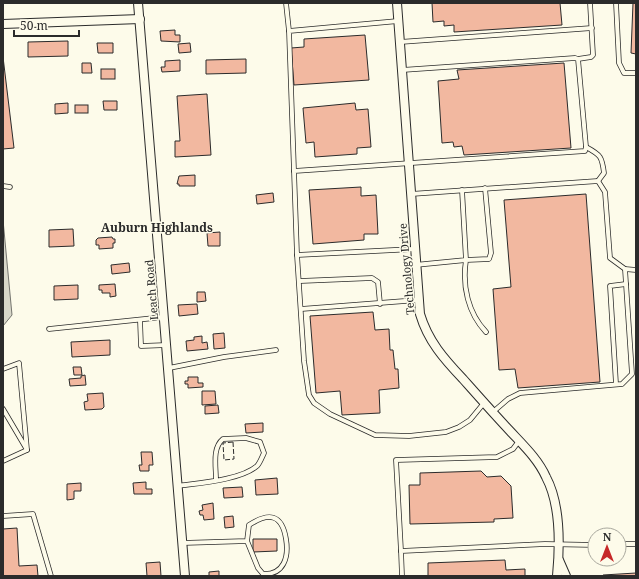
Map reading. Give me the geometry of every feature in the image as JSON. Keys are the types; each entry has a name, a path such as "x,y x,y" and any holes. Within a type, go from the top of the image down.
{"street":[{"name":"Leach Road","path":"138,3 185,576"},
{"name":"Technology Drive","path":"397,3 415,265 418,300 424,326 431,342 540,466 552,489 556,513 558,545 557,576"},
{"path":"3,24 140,19"},
{"name":"Technology Drive","path":"558,560 566,576"}],"lane":[{"path":"286,3 289,31 294,171 304,361 309,395 314,403 330,414 375,435 409,436 446,432 459,427 470,420 484,403"},
{"path":"402,70 591,57 593,55 590,3"},
{"path":"616,3 619,63 624,73 636,73"},
{"path":"289,31 398,21"},
{"path":"400,42 592,28"},
{"path":"578,59 586,148"},
{"path":"294,171 585,151 586,148"},
{"path":"410,194 598,181 604,174 602,160 599,154 586,148"},
{"path":"598,181 605,192 610,258 625,269 636,270"},
{"path":"3,186 10,188"},
{"path":"415,265 489,259 490,253 485,188"},
{"path":"462,190 466,260 465,271 468,301 476,322 486,332"},
{"path":"298,255 414,249"},
{"path":"493,412 508,399 520,393 622,384 634,374 625,269"},
{"path":"300,281 372,278 378,282 380,304"},
{"path":"616,384 610,286 626,284"},
{"path":"301,309 418,300"},
{"path":"50,329 164,317"},
{"path":"140,320 141,346 167,345"},
{"path":"169,368 224,357 276,350"},
{"path":"3,369 19,363 27,450"},
{"path":"3,409 27,450"},
{"path":"178,486 216,480 244,474 258,466 264,453 260,442 246,438 223,439 219,442 216,450 216,480"},
{"path":"402,576 396,460 497,457 513,450 519,441"},
{"path":"3,461 27,450"},
{"path":"3,516 34,514 52,576"},
{"path":"271,517 280,520 284,528 288,549 285,563 280,570 271,574 263,575 258,568 247,541 249,525 260,518 271,517"},
{"path":"182,543 247,541"},
{"path":"400,551 587,545"}],"shaded area":[{"path":"3,220 12,315 3,326"}],"building":[{"path":"432,3 560,3 562,25 454,32 454,25 444,26 444,21 433,22"},
{"path":"633,3 636,3 636,54 631,53"},
{"path":"175,30 175,35 180,35 180,42 161,41 160,31"},
{"path":"365,35 369,80 294,85 291,48 304,47 304,39"},
{"path":"68,41 68,56 28,57 28,42"},
{"path":"97,43 113,43 113,53 98,53"},
{"path":"190,43 191,52 179,53 178,44"},
{"path":"3,57 14,148 3,149"},
{"path":"246,59 246,73 206,74 206,60"},
{"path":"180,60 180,71 162,72 161,67 165,67 165,61"},
{"path":"82,63 91,63 92,73 82,73"},
{"path":"564,63 571,148 464,155 462,146 454,147 453,142 442,143 438,81 459,79 457,70"},
{"path":"101,69 115,69 115,79 101,79"},
{"path":"207,94 211,155 175,157 175,141 180,141 177,96"},
{"path":"103,101 117,101 117,110 104,110"},
{"path":"68,103 68,113 55,114 55,104"},
{"path":"355,103 356,110 368,109 371,147 357,148 357,154 315,157 314,142 306,143 303,108"},
{"path":"75,105 88,105 88,113 75,113"},
{"path":"195,175 195,186 179,186 179,184 177,184 179,176"},
{"path":"361,187 361,196 376,195 378,234 364,234 364,240 313,244 309,190"},
{"path":"273,193 274,202 257,204 256,195"},
{"path":"586,194 600,382 518,388 515,369 499,370 493,289 511,287 504,200"},
{"path":"73,229 74,246 49,247 49,230"},
{"path":"220,232 220,246 208,246 207,233"},
{"path":"112,237 115,239 113,248 99,249 99,245 96,245 96,240 98,238"},
{"path":"129,263 130,272 112,274 111,265"},
{"path":"115,284 116,296 110,297 110,293 102,293 102,290 99,290 99,285"},
{"path":"78,285 78,299 54,300 54,286"},
{"path":"197,292 205,292 206,301 197,302"},
{"path":"197,304 198,314 179,316 178,305"},
{"path":"373,312 375,330 389,329 390,350 393,350 395,369 398,369 399,388 379,390 380,413 342,415 340,391 316,393 310,316"},
{"path":"224,333 225,348 214,349 213,334"},
{"path":"202,336 202,343 207,342 208,349 187,351 186,341 194,340 194,337"},
{"path":"110,340 110,355 72,357 71,342"},
{"path":"73,367 81,367 82,375 74,375"},
{"path":"85,375 86,385 70,386 69,379 81,378 81,376"},
{"path":"188,377 198,377 198,383 203,383 203,387 188,388 188,384 185,384 185,381 188,381"},
{"path":"202,391 215,391 216,404 202,405"},
{"path":"103,393 104,407 102,409 85,410 84,402 88,401 87,394"},
{"path":"218,405 219,413 205,414 205,406"},
{"path":"263,423 263,432 246,433 245,424"},
{"path":"141,452 152,452 153,465 149,465 149,471 140,471 139,465 142,465"},
{"path":"481,471 487,477 501,476 511,486 513,518 494,519 494,522 410,524 409,485 420,485 420,473"},
{"path":"277,478 278,494 256,495 255,480"},
{"path":"146,482 146,489 152,489 152,494 134,494 133,483"},
{"path":"81,483 81,491 74,491 74,499 67,500 67,484"},
{"path":"242,487 243,497 224,498 223,488"},
{"path":"213,503 214,519 204,520 203,515 200,515 199,511 203,510 202,505"},
{"path":"233,516 234,527 225,528 224,517"},
{"path":"17,528 19,566 37,565 38,576 3,576 3,529"},
{"path":"253,539 277,539 277,551 253,552"},
{"path":"505,560 506,570 525,569 525,576 428,576 428,563"},
{"path":"160,562 161,576 147,576 146,563"},
{"path":"219,571 219,576 209,576 209,572"},
{"path":"636,573 636,576 603,576 603,575"}],"fence":[{"path":"233,442 234,459 224,460 223,443 233,442"}],"district":[{"name":"Auburn Highlands","path":"157,227"}]}
